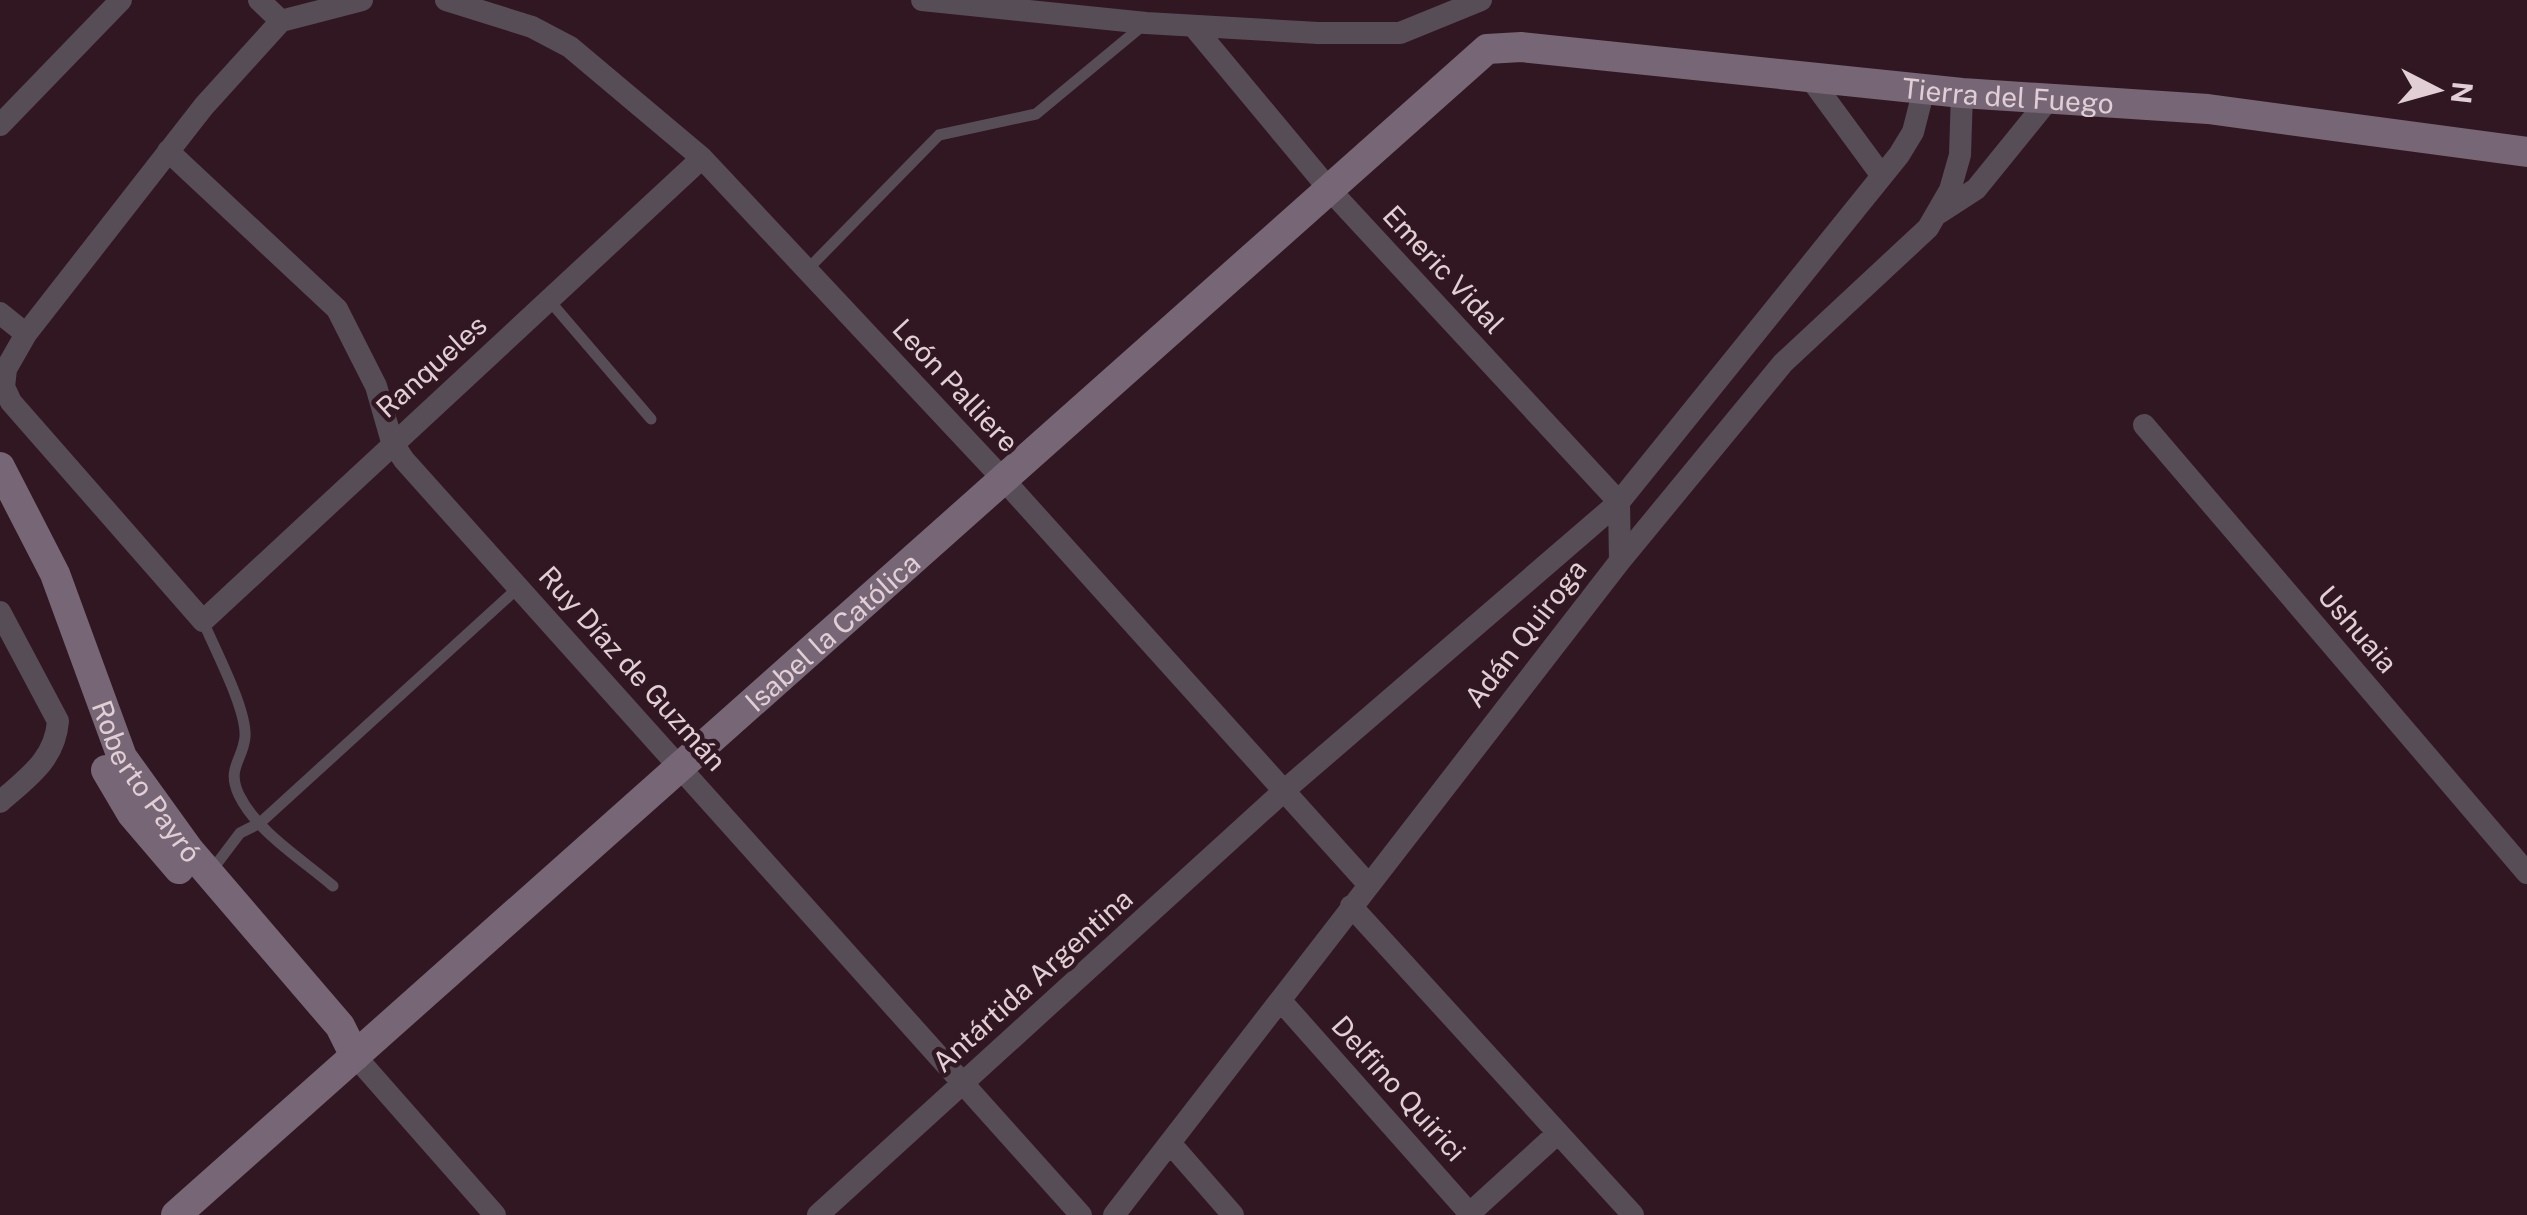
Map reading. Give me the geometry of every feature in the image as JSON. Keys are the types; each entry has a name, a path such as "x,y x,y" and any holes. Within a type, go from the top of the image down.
{"main road":[{"name":"Tierra del Fuego","path":"1487,49 1521,47 1962,93 2192,108 2527,152"},
{"name":"Isabel la Católica","path":"176,1215 1487,49"},
{"name":"Roberto Payró","path":"0,467 55,574 122,758 146,796 209,874 340,1026 355,1056"},
{"name":"Roberto Payró","path":"0,508 36,582 104,768 132,814 327,1038 355,1056"}],"street":[{"path":"0,124 121,0"},
{"path":"259,0 281,21"},
{"path":"203,621 11,402 4,387 6,369 26,334 168,151 281,21 362,0"},
{"name":"León Palliere","path":"446,0 532,27 570,47 702,158 1003,479 1368,884"},
{"path":"922,0 1194,27 1400,32 1481,0"},
{"name":"Emeric Vidal","path":"1194,27 1329,189 1619,502"},
{"path":"1810,78 1882,176"},
{"name":"Adán Quiroga","path":"1286,789 1619,502 1882,176 1913,132 1924,89"},
{"name":"Adán Quiroga","path":"1114,1215 1620,560 1782,363 1939,213 1960,155 1962,93"},
{"path":"1939,213 1976,188 2049,98"},
{"name":"Ruy Díaz de Guzmán","path":"168,151 338,309 376,386 392,442 1081,1215"},
{"name":"Ranqueles","path":"203,621 702,158"},
{"path":"0,313 26,334"},
{"path":"1708,395 1743,411"},
{"name":"Ushuaia","path":"2144,425 2527,872"},
{"path":"1619,502 1620,560"},
{"path":"0,612 58,722 57,742 46,761 0,802"},
{"name":"Antártida Argentina","path":"818,1215 1286,789"},
{"path":"1352,906 1633,1215"},
{"name":"Delfino Quirici","path":"1281,1002 1469,1214"},
{"name":"Roberto Payró","path":"355,1056 496,1215"},
{"path":"1469,1214 1558,1133"},
{"path":"1170,1143 1233,1215"}],"lane":[{"path":"807,270 939,134 1036,114 1116,43 1146,23"},
{"path":"548,299 651,419"},
{"path":"209,874 240,834 260,824 520,586"},
{"path":"203,621 241,718 245,738 233,768 240,795 260,824 333,886"}]}
